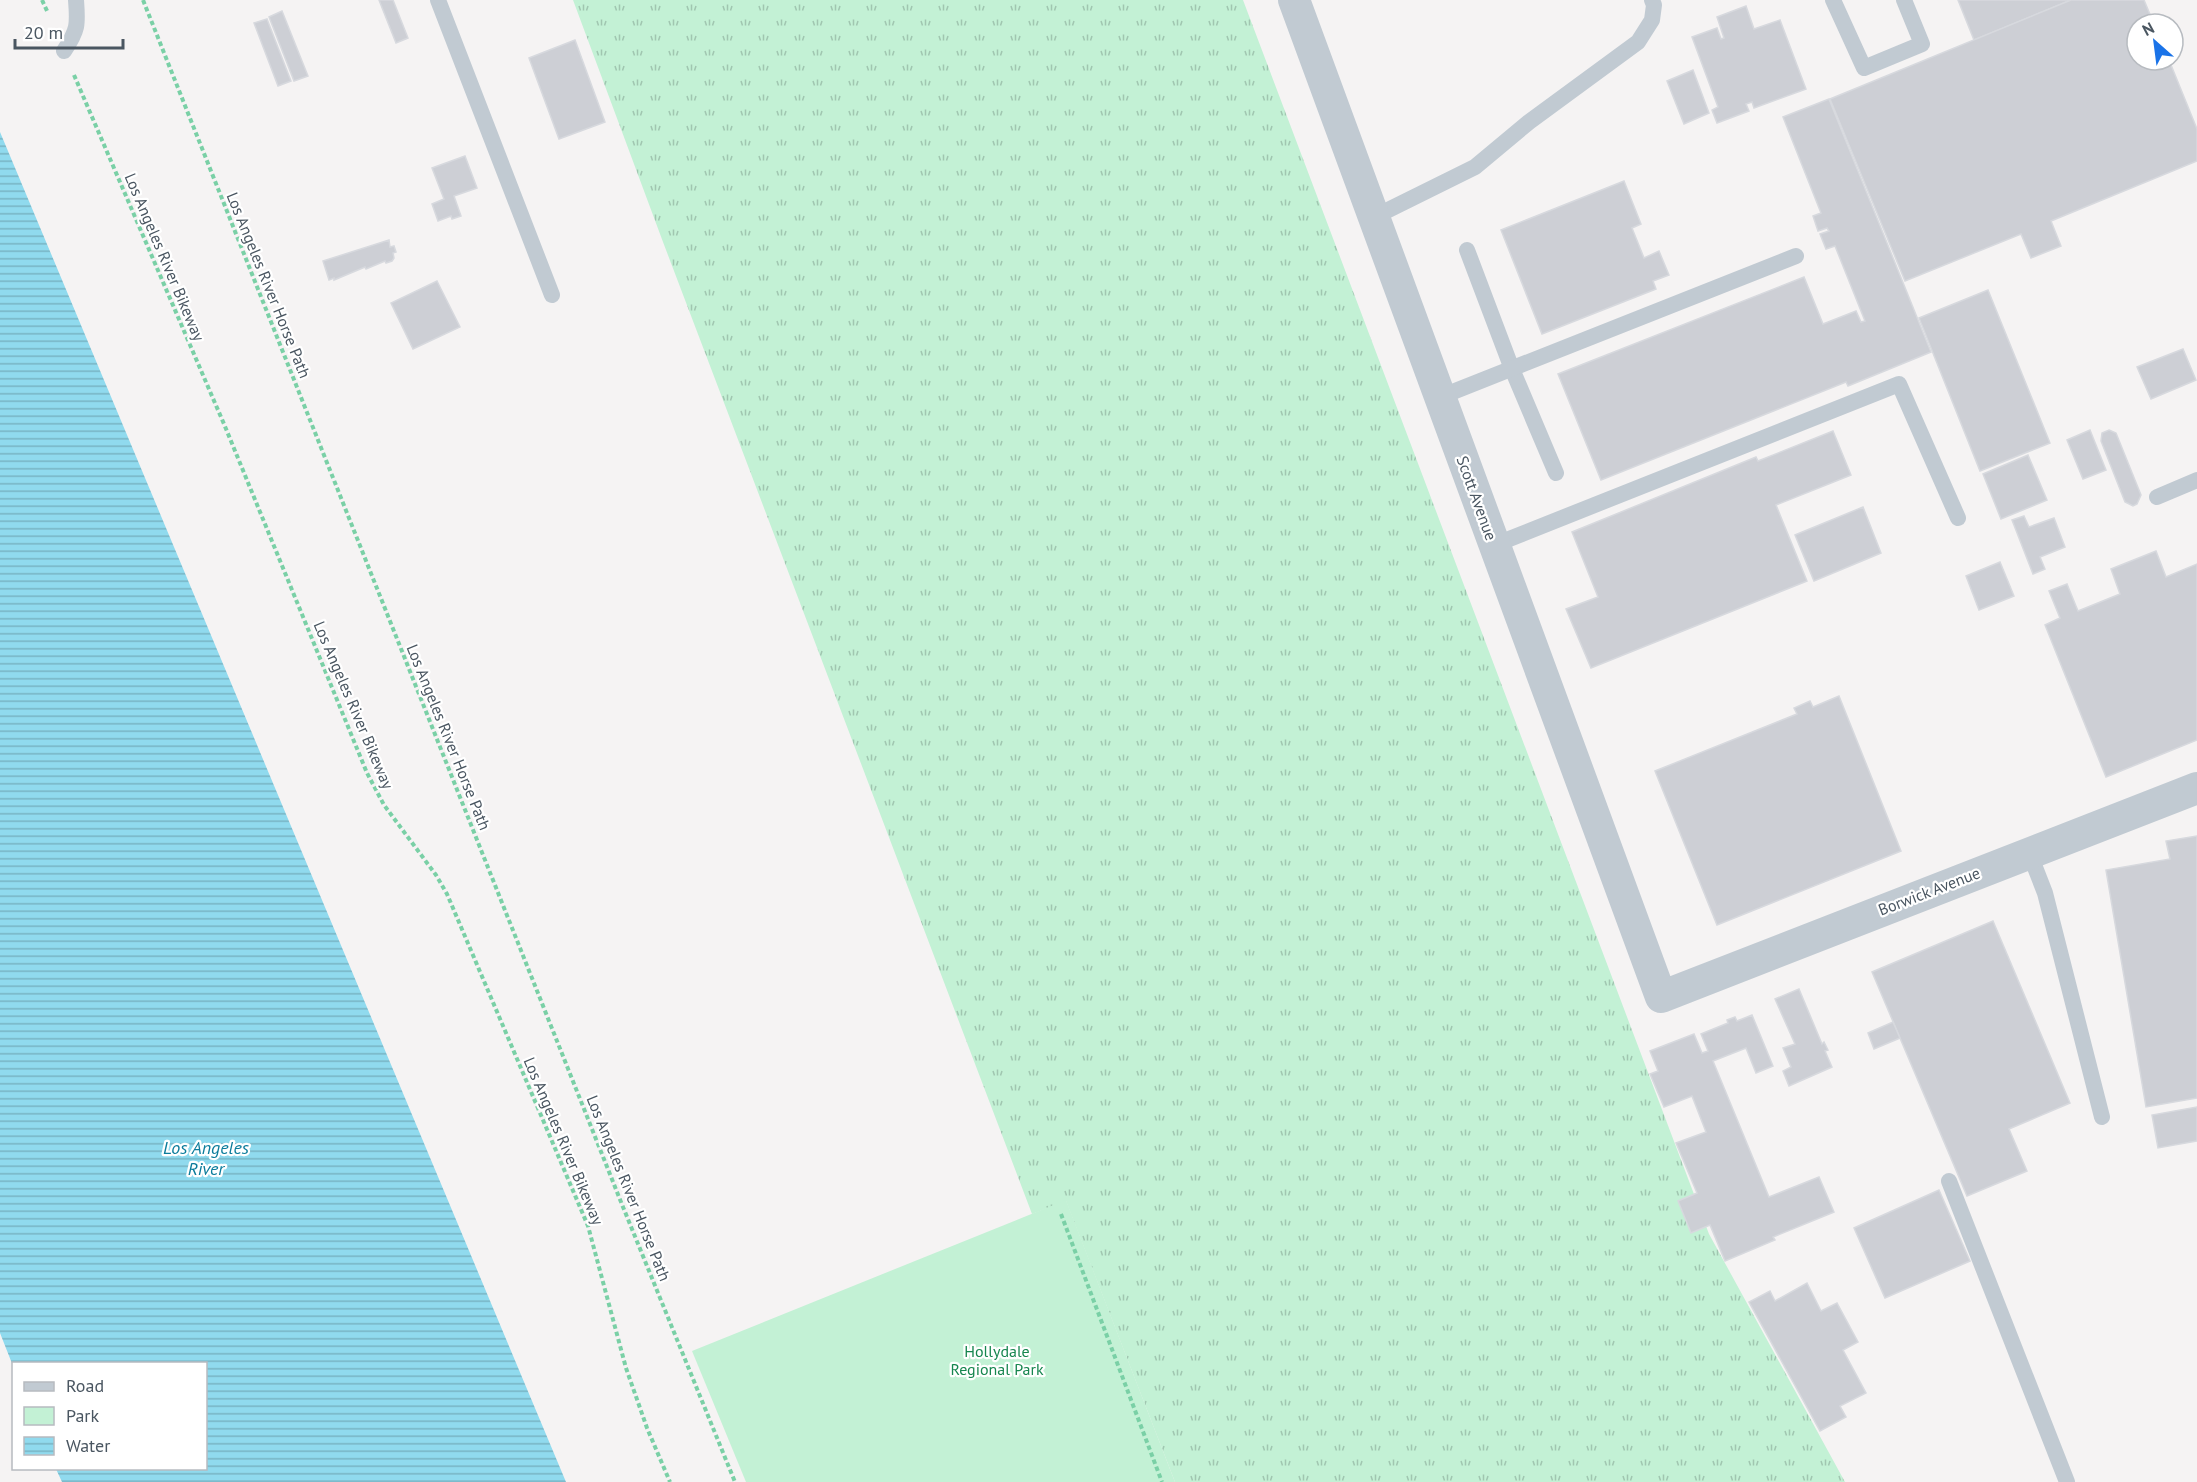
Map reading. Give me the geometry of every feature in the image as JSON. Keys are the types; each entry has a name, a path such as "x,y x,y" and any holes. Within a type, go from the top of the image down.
{"street":[{"name":"Scott Avenue","path":"1294,0 1661,997"},
{"name":"Borwick Avenue","path":"1661,997 2197,788"}],"lane":[{"path":"64,51 76,34 76,0"},
{"path":"438,0 552,295"},
{"path":"1374,216 1475,167 1529,122 1638,42 1652,20 1654,5 1652,0"},
{"path":"1833,0 1864,68 1922,44 1904,0"},
{"path":"1467,250 1512,369 1556,473"},
{"path":"1440,397 1796,256"},
{"path":"1494,545 1899,384 1958,518"},
{"path":"2157,497 2197,480"},
{"path":"2029,852 2045,893 2102,1118"},
{"path":"1949,1181 2003,1324 2067,1482"}],"path":[{"name":"Los Angeles River Bikeway","path":"42,0 224,424 367,773 384,805 436,875 447,894 588,1226 626,1368 670,1482"},
{"name":"Los Angeles River Horse Path","path":"142,0 618,1196 735,1482"},
{"path":"1060,1214 1162,1482"}],"green space":[{"path":"573,0 1243,0 1709,1234 1845,1482 1175,1482 1066,1201 1032,1214"},
{"name":"Hollydale Regional Park","path":"1066,1200 1175,1482 746,1482 692,1351"}],"water":[{"name":"Los Angeles River","path":"0,132 566,1482 62,1482 56,1470 207,1470 207,1362 12,1363 0,1333"}],"building":[{"path":"379,0 393,0 408,38 396,43"},
{"path":"1958,0 2071,0 1974,40"},
{"path":"2071,0 2144,0 2149,12 2125,12 2125,72 2174,72 2197,129 2197,161 2051,221 2061,246 2031,258 2021,234 1905,281 1830,99"},
{"path":"1746,6 1754,29 1780,20 1806,89 1754,108 1752,102 1746,104 1749,111 1717,123 1712,110 1718,107 1692,37 1717,28 1721,39 1724,38 1717,17"},
{"path":"282,11 308,76 294,81 269,17"},
{"path":"267,19 291,81 278,86 254,23"},
{"path":"575,40 605,122 559,139 529,58"},
{"path":"1693,70 1709,113 1684,124 1667,81"},
{"path":"1829,99 1931,352 1848,386 1846,382 1601,480 1558,374 1804,277 1823,324 1856,311 1861,322 1865,321 1835,246 1826,249 1820,234 1829,231 1827,228 1818,231 1813,216 1821,213 1783,117"},
{"path":"465,156 477,188 454,196 461,216 452,219 451,216 438,221 432,204 444,199 432,168"},
{"path":"1624,181 1641,224 1632,228 1644,258 1659,251 1669,275 1653,281 1656,289 1542,334 1501,230"},
{"path":"389,240 390,247 394,246 396,252 393,253 392,261 386,263 385,261 366,269 365,267 329,280 323,261"},
{"path":"437,281 460,327 413,349 391,303"},
{"path":"1988,290 2050,443 1980,471 1919,318"},
{"path":"2183,349 2196,380 2151,399 2137,367"},
{"path":"2090,430 2106,470 2083,479 2067,440"},
{"path":"2109,430 2116,433 2141,495 2137,504 2133,506 2125,502 2101,441 2102,433"},
{"path":"1833,431 1851,475 1776,505 1807,581 1591,668 1566,609 1598,597 1572,532 1756,457 1758,461"},
{"path":"2028,455 2047,500 2001,519 1983,474"},
{"path":"1863,507 1881,553 1814,581 1795,535"},
{"path":"2024,516 2029,527 2054,518 2065,547 2040,557 2045,569 2033,574 2012,520"},
{"path":"2156,551 2166,577 2197,564 2197,740 2106,777 2045,625 2060,618 2049,591 2067,584 2078,611 2120,594 2111,569"},
{"path":"2000,562 2014,596 1979,610 1966,576"},
{"path":"1839,696 1901,851 1717,925 1655,771 1797,714 1794,708 1810,701 1813,707"},
{"path":"2197,836 2197,1098 2146,1107 2106,870 2170,859 2166,841"},
{"path":"1993,921 2070,1103 2009,1129 2027,1171 1967,1196 1872,972"},
{"path":"1799,989 1822,1044 1824,1042 1828,1050 1825,1051 1832,1067 1789,1086 1783,1071 1791,1067 1783,1048 1795,1044 1775,999"},
{"path":"1752,1015 1773,1066 1756,1073 1746,1048 1713,1061 1769,1197 1819,1177 1834,1212 1773,1237 1775,1240 1725,1261 1710,1225 1691,1233 1678,1201 1697,1193 1676,1143 1706,1132 1692,1096 1664,1107 1650,1074 1658,1071 1650,1051 1694,1034 1702,1053 1708,1051 1701,1034 1728,1023 1727,1020 1735,1017 1737,1021"},
{"path":"1893,1022 1900,1038 1874,1049 1868,1033"},
{"path":"2197,1107 2197,1141 2158,1148 2152,1115"},
{"path":"1939,1190 1970,1261 1885,1298 1854,1228"},
{"path":"1807,1283 1821,1311 1837,1303 1858,1342 1843,1350 1866,1393 1840,1406 1846,1417 1820,1431 1749,1302 1770,1291 1775,1301"}]}
